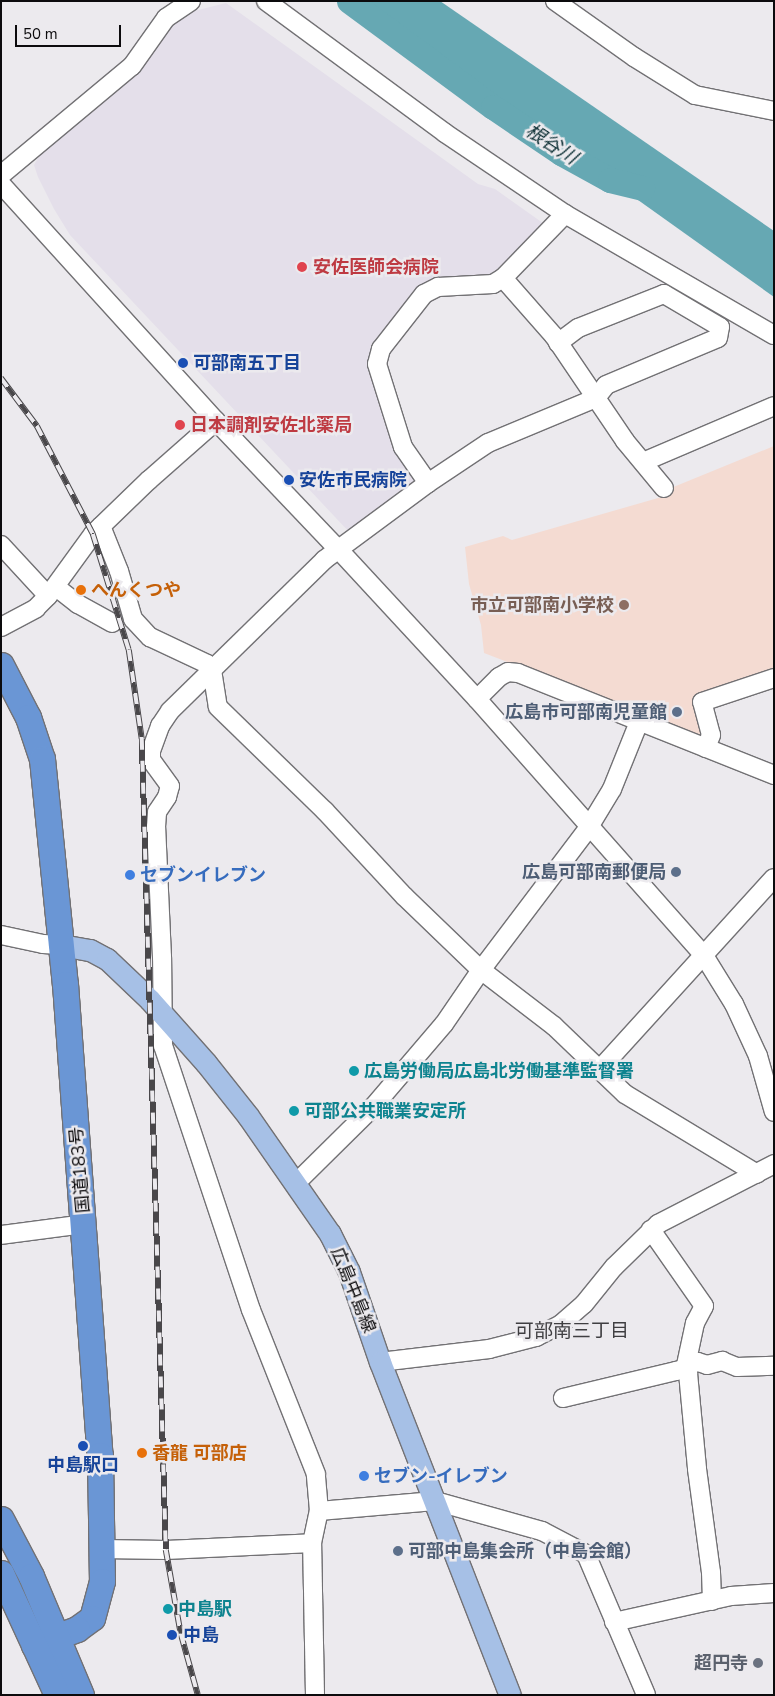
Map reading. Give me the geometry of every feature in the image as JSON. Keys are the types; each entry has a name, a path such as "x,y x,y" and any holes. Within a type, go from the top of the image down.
{"highway":[{"name":"国道183号","path":"1,665 28,717 42,759 61,945 84,1224 100,1455 102,1581 92,1618 77,1629 34,1645"},
{"path":"1,1519 31,1576 81,1695"},
{"path":"1,1572 57,1695"}],"main road":[{"name":"広島中島線","path":"61,945 90,950 107,959 162,1015 206,1063 248,1116 330,1234 349,1272 380,1362 510,1695"}],"street":[{"path":"1,175 132,66 166,18 190,1"},
{"path":"266,1 445,133 565,214 774,335"},
{"path":"555,1 634,57 695,95 774,111"},
{"path":"1,184 216,421 339,550 476,699 703,954 734,1004 758,1056 774,1112"},
{"path":"428,483 403,447 377,364 381,349 424,294 438,287 492,284 503,278 565,214"},
{"path":"503,278 558,343 596,398 664,488"},
{"path":"315,1695 312,1543 319,1511 316,1474 250,1310 177,1094 163,1046 162,957 156,827 157,812 168,797 170,786 151,760 151,751 160,726 170,711 309,573 428,483 488,443 596,398 606,385 718,338 720,327 664,294 578,328 558,343"},
{"path":"643,462 774,406"},
{"path":"1,628 36,608 52,592 93,534 149,480 216,421"},
{"path":"101,526 119,570 134,619 150,637 207,664 212,670 218,707 325,811 404,896 481,970 554,1026 625,1094 756,1174"},
{"path":"1,545 52,592 112,623"},
{"path":"476,699 498,677 508,672 518,673 774,775"},
{"path":"706,748 711,735 702,702 774,678"},
{"path":"295,1184 373,1106 444,1024 481,970 589,827 612,789 639,722"},
{"path":"600,1069 774,878"},
{"path":"1,935 40,944 61,945"},
{"path":"380,1362 490,1349 544,1332 561,1324 584,1304 614,1267 658,1224 774,1164"},
{"path":"1,1235 84,1224"},
{"path":"651,1230 704,1306 692,1334 685,1367 688,1373 697,1469 711,1572 712,1601"},
{"path":"563,1398 698,1362 707,1365 722,1361 737,1367 774,1366"},
{"path":"319,1511 435,1501 542,1532 586,1554 646,1695"},
{"path":"102,1549 166,1550 312,1543"},
{"path":"614,1622 731,1596 774,1593"}],"shaded area":[{"name":"安佐医師会病院","path":"226,3 478,184 495,189 547,226 491,279 436,282 375,347 418,480 351,534 70,235 54,209 34,165 41,153 174,22 194,11"},
{"name":"市立可部南小学校","path":"774,446 774,672 695,698 704,731 701,736 484,653 481,625 469,584 465,547 503,536 512,540 672,494 671,488"}],"water":[{"path":"359,1 440,1 774,231 774,297"}],"waterway":[{"name":"根谷川","path":"349,1 493,107 561,153 610,180 642,188"}],"railway":[{"path":"1,378 37,426 93,534 129,650 142,739 166,1550 181,1634 198,1695"}],"place":[{"name":"安佐医師会病院","path":"302,267"},
{"name":"可部南五丁目","path":"183,363"},
{"name":"日本調剤安佐北薬局","path":"180,425"},
{"name":"安佐市民病院","path":"289,480"},
{"name":"へんくつや","path":"81,590"},
{"name":"市立可部南小学校","path":"624,605"},
{"name":"広島市可部南児童館","path":"677,712"},
{"name":"広島可部南郵便局","path":"676,872"},
{"name":"セブンイレブン","path":"130,875"},
{"name":"広島労働局広島北労働基準監督署","path":"354,1071"},
{"name":"可部公共職業安定所","path":"294,1111"},
{"name":"中島駅口","path":"83,1446"},
{"name":"香龍 可部店","path":"142,1453"},
{"name":"セブン-イレブン","path":"364,1476"},
{"name":"可部中島集会所（中島会館）","path":"398,1551"},
{"name":"中島駅","path":"168,1609"},
{"name":"中島","path":"172,1635"},
{"name":"超円寺","path":"758,1663"}],"district":[{"name":"可部南三丁目","path":"572,1332"}]}
